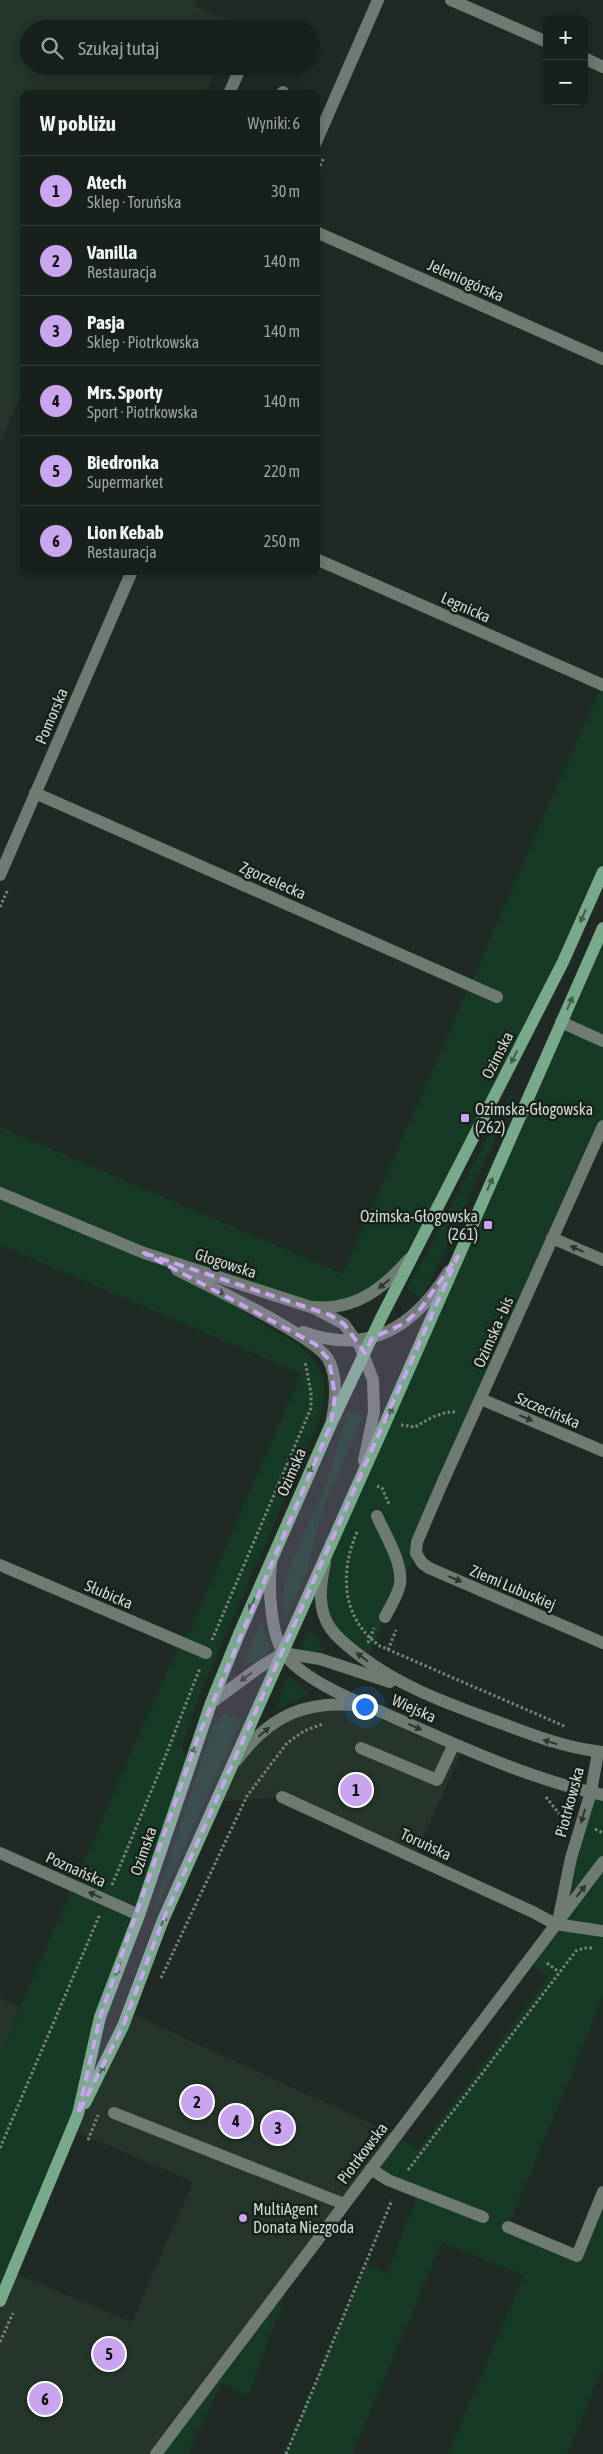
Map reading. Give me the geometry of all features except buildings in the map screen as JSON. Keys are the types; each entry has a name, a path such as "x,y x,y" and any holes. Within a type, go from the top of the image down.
{"main road":[{"name":"Ozimska","path":"78,2114 100,2017 139,1915 211,1703 331,1424 364,1354 563,962 603,872"},
{"name":"Ozimska","path":"0,2301 78,2114 123,2026 163,1920 603,928"}],"street":[{"path":"320,133 378,0"},
{"path":"451,0 543,40"},
{"path":"588,60 603,67"},
{"path":"231,90 237,75"},
{"name":"Jeleniogórska","path":"320,234 603,359"},
{"name":"Legnicka","path":"320,561 603,684"},
{"name":"Pomorska","path":"0,875 130,575"},
{"name":"Zgorzelecka","path":"35,793 497,997"},
{"path":"561,1022 603,1041"},
{"name":"Ozimska - bis","path":"416,1553 417,1542 603,1126"},
{"name":"Głogowska","path":"0,1193 144,1253 299,1304 337,1320 356,1340"},
{"path":"552,1238 603,1260"},
{"name":"Głogowska","path":"299,1304 327,1307 355,1302 390,1280 417,1249"},
{"name":"Głogowska","path":"144,1253 315,1344 329,1360 335,1391 331,1424"},
{"path":"347,1508 367,1449 374,1412 373,1380 364,1354 356,1340 372,1338 405,1323 434,1292 458,1256"},
{"name":"Głogowska","path":"270,1319 327,1338 356,1340"},
{"name":"Szczecińska","path":"481,1399 603,1451"},
{"path":"377,1516 397,1563 400,1585 385,1617"},
{"name":"Wiejska","path":"328,1551 321,1595 322,1608 331,1629 342,1642 366,1661 418,1692 545,1740 600,1752"},
{"path":"397,1563 416,1553"},
{"name":"Ziemi Lubuskiej","path":"416,1553 422,1563 429,1568 603,1643"},
{"path":"272,1560 270,1582 272,1619 283,1653"},
{"name":"Słubicka","path":"0,1565 206,1654"},
{"path":"211,1703 257,1669 283,1653 320,1659 418,1692"},
{"name":"Wiejska","path":"283,1653 312,1676 371,1707 454,1744 538,1777 597,1793"},
{"path":"231,1768 258,1737 293,1711 337,1704 371,1707"},
{"path":"361,1748 437,1780 454,1744"},
{"name":"Piotrkowska","path":"557,1922 571,1858 597,1793 600,1752"},
{"name":"Toruńska","path":"282,1796 557,1922"},
{"name":"Poznańska","path":"0,1853 139,1915"},
{"name":"Piotrkowska","path":"156,2454 603,1862"},
{"path":"557,1922 603,1931"},
{"path":"114,2113 344,2204"},
{"path":"371,2169 388,2180 483,2217"},
{"path":"508,2227 576,2256 603,2192"}],"path":[{"path":"0,2148 106,1900 206,1654 311,1408 311,1393 306,1372 306,1362"},
{"path":"398,1433 402,1424 415,1427 429,1419 449,1412 473,1416"},
{"path":"374,1494 380,1477"},
{"path":"359,1528 348,1559 347,1592 352,1613 364,1634 380,1646 570,1728"},
{"path":"159,1982 247,1796 287,1743 304,1732 329,1722"},
{"path":"542,1959 560,1972"},
{"path":"85,2145 101,2109"},
{"path":"0,2342 15,2308"}],"highlighted area":[{"path":"144,1253 330,1315 344,1324 365,1353 372,1338 405,1323 421,1308 458,1256 163,1920 123,2026 78,2114 100,2017 198,1737 331,1424 335,1396 329,1360 315,1344"}],"shaded area":[{"path":"0,0 196,0 194,6 227,20 20,20 20,75 213,75 207,90 20,90 20,397 0,443"},
{"path":"353,1705 463,1748 415,1857 282,1797 216,1802 231,1768 284,1716"},
{"path":"0,1998 20,2007 0,2054"},
{"path":"128,2012 396,2135 156,2454 0,2454 0,2301 12,2272 132,2322 193,2182 72,2130"}],"green space":[{"path":"603,682 603,872 417,1249 394,1276 329,1307 147,1254 296,1343 314,1361 319,1369 324,1385 324,1395 319,1420 202,1688 182,1745 188,1768 100,2017 78,2114 0,2301 0,2054 177,1648 190,1630 301,1374 0,1245 0,1127 343,1274"},
{"path":"603,928 603,1126 416,1553 366,1661 325,1619 324,1567"},
{"path":"512,1092 515,1093 436,1270 421,1298 407,1290"},
{"path":"349,1410 363,1416 322,1511 307,1569 287,1615 283,1604 284,1589 289,1571 327,1483 342,1428"},
{"path":"262,1623 270,1647 265,1658 243,1666 259,1624"},
{"path":"310,1629 324,1648 323,1652 302,1650 301,1647"},
{"path":"289,1676 310,1694 279,1708 276,1707"},
{"path":"223,1714 241,1720 156,1911 153,1910 213,1727"},
{"path":"591,1792 603,1795 603,1997 508,2227 576,2256 603,2192 603,2367 567,2454 448,2454 524,2276 442,2242 352,2454 284,2454 366,2265 387,2273 416,2199 368,2177 396,2135 418,2150 549,1977 528,1961 558,1920"},
{"path":"289,2285 248,2396 221,2383 188,2454 156,2454"}],"place":[{"name":"Ozimska-Głogowska (262)","path":"465,1118"},
{"name":"Ozimska-Głogowska (261)","path":"488,1225"},
{"name":"Atech","path":"356,1790"},
{"name":"Vanilla","path":"197,2102"},
{"name":"Mrs. Sporty","path":"236,2121"},
{"name":"Pasja","path":"278,2128"},
{"name":"MultiAgent Donata Niezgoda","path":"243,2218"},
{"name":"Biedronka","path":"109,2354"},
{"name":"Lion Kebab","path":"45,2399"}]}
